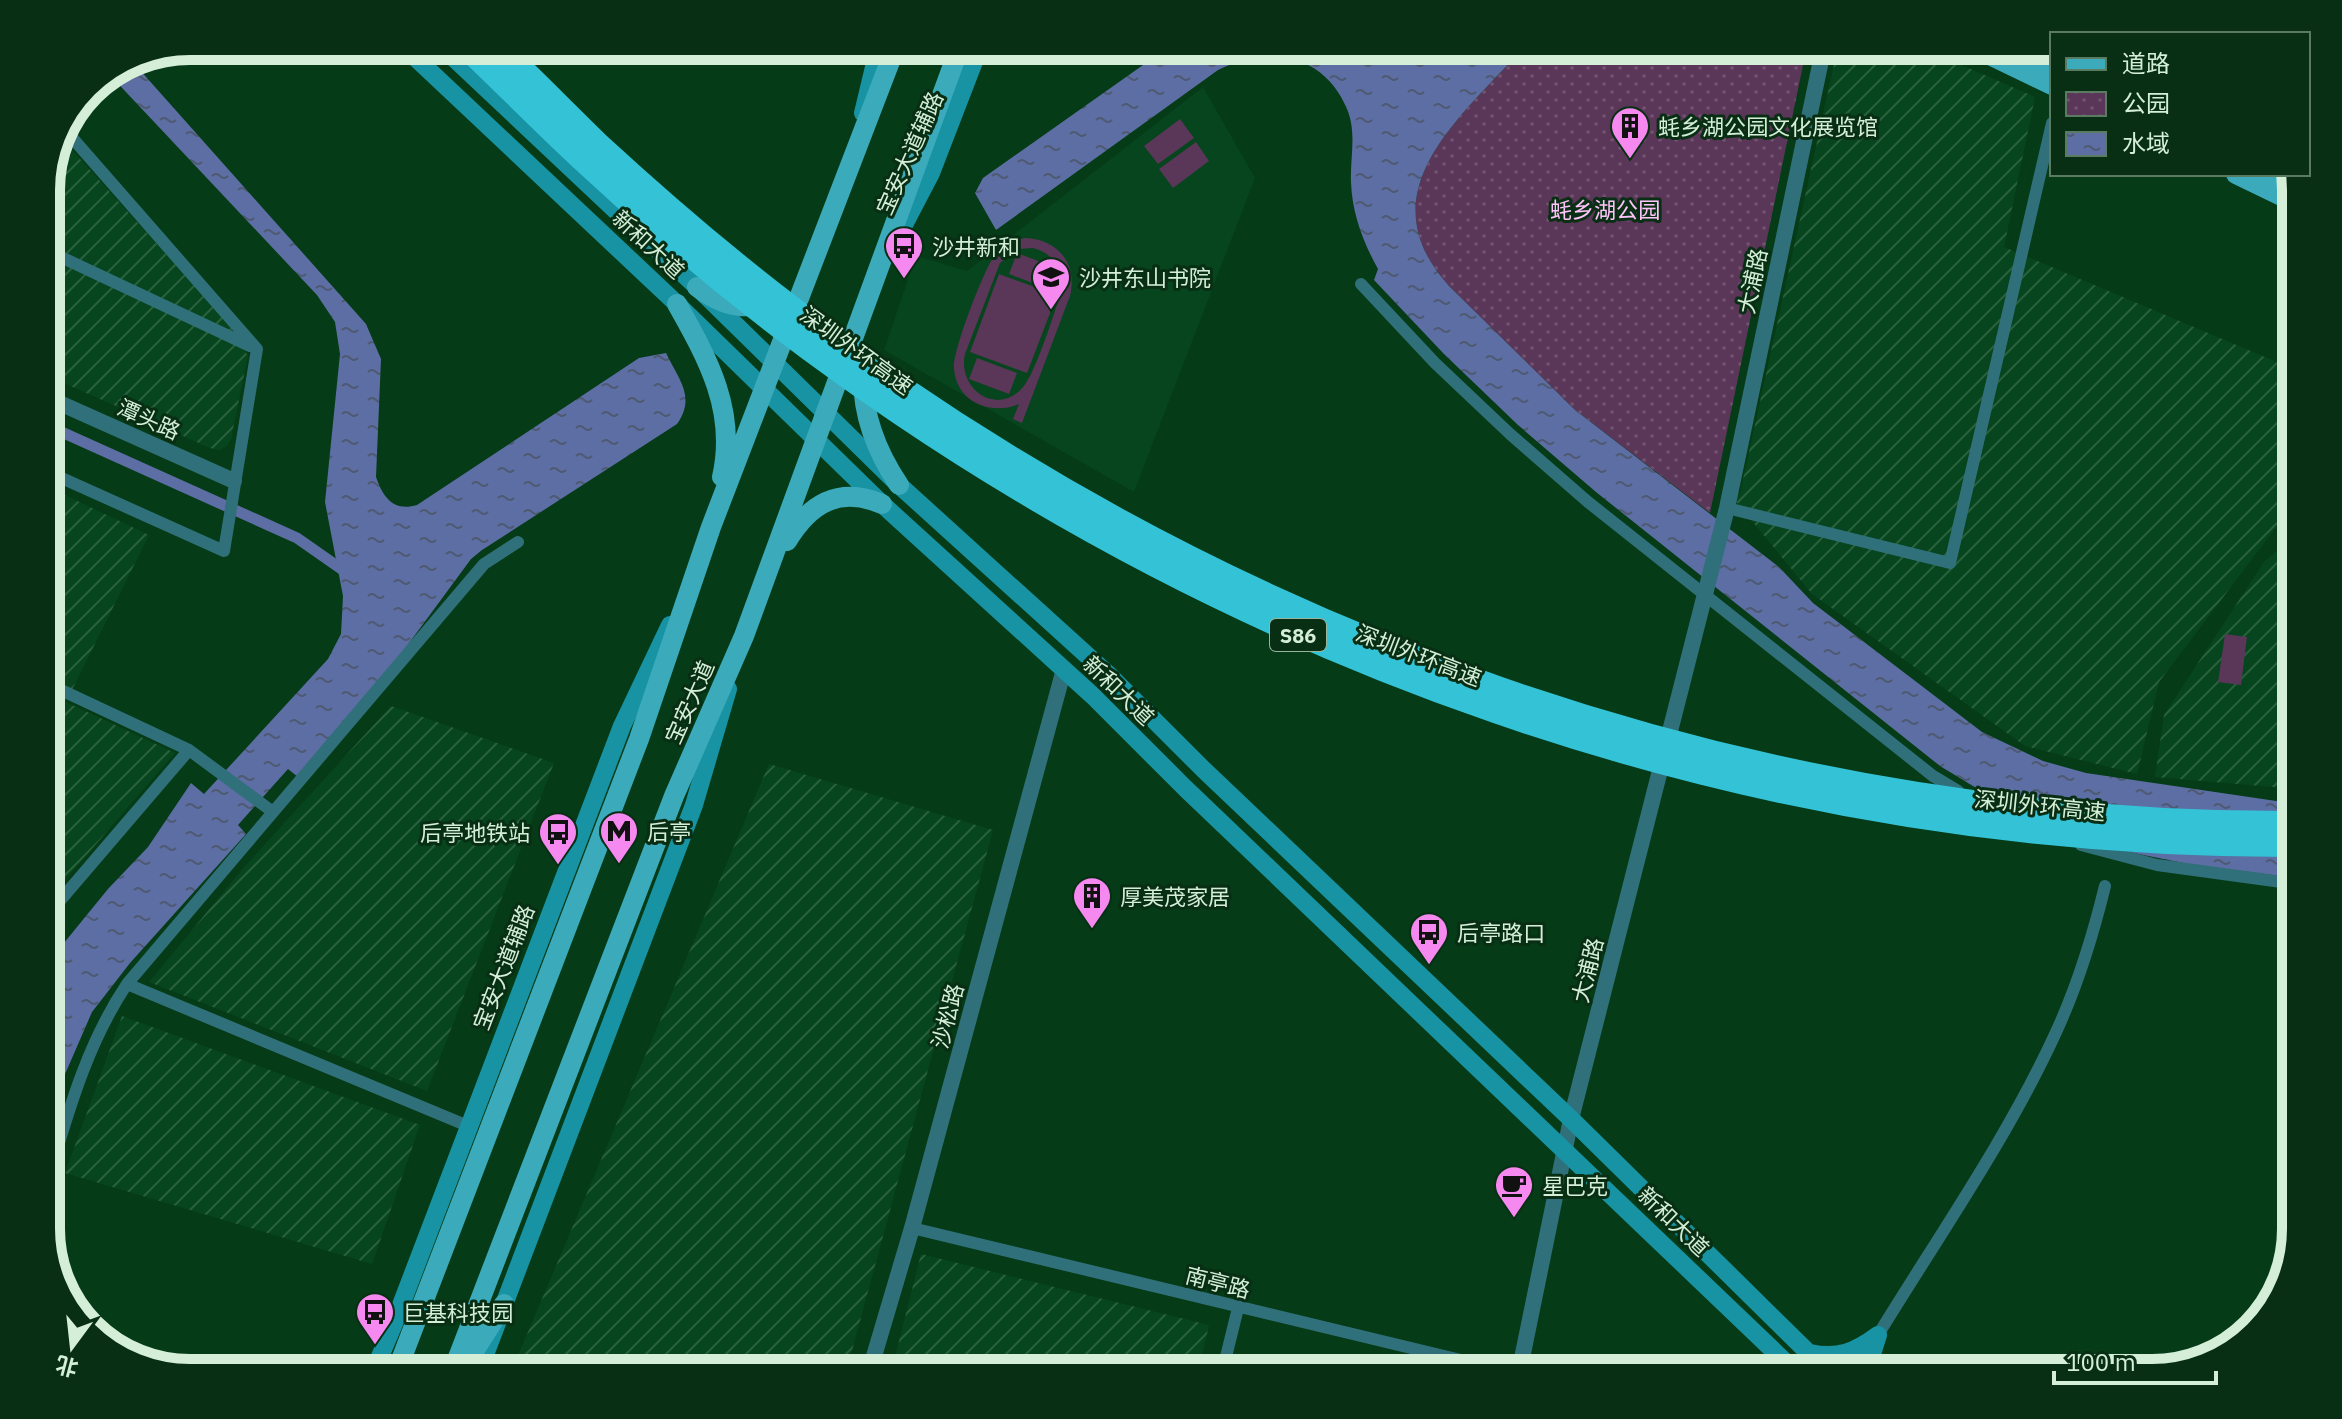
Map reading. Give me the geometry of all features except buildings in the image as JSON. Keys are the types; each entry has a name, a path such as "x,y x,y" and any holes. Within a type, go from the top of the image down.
{"highway":[{"name":"深圳外环高速","path":"479,60 586,163 680,246 777,325 878,398 982,468 1090,531 1200,589 1312,641 1427,688 1545,729 1664,763 1785,792 1907,815 2030,831 2154,841 2282,845"},
{"name":"深圳外环高速","path":"512,60 601,147 694,229 791,307 891,380 994,448 1101,511 1210,569 1321,621 1435,667 1552,707 1670,742 1790,770 1911,793 2033,809 2155,819 2282,823"}],"main road":[{"name":"新和大道","path":"418,60 677,304 882,504 1064,669 1229,831 1782,1359"},
{"name":"新和大道","path":"456,60 697,287 899,485 1111,677 1816,1359"},
{"path":"855,151 876,60"},
{"name":"宝安大道","path":"402,1359 639,739 711,527 891,60"},
{"name":"宝安大道","path":"457,1359 674,796 744,636 955,60"},
{"name":"宝安大道辅路","path":"878,276 931,173 975,60"},
{"path":"2000,60 2050,84"},
{"path":"2240,176 2282,196"},
{"path":"697,287 719,301 744,307 757,306 792,291 808,271"},
{"path":"870,297 863,363 864,400 880,453 899,485"},
{"path":"677,304 712,368 725,412 724,468 711,527"},
{"path":"765,579 798,523 815,507 848,496 882,504"},
{"name":"宝安大道辅路","path":"379,1359 622,726 690,583"},
{"path":"483,1359 694,805 744,636"},
{"path":"469,1359 504,1304"},
{"path":"396,1359 413,1334"},
{"path":"1810,1353 1842,1355 1858,1350 1878,1335"},
{"path":"1870,1359 1878,1335"}],"street":[{"name":"大浦路","path":"1520,1359 1571,1119 1725,516 1821,60"},
{"path":"1725,516 1950,563 2050,132"},
{"path":"72,137 257,349"},
{"path":"60,257 257,349"},
{"path":"1361,284 1435,363 1588,502 1707,588 1933,776 1985,805 2041,830 2127,858 2187,870 2282,882"},
{"path":"60,479 224,551 257,349"},
{"name":"潭头路","path":"60,403 234,481"},
{"path":"60,1138 73,1093 107,1014 127,984 484,564 518,542"},
{"name":"沙松路","path":"873,1359 912,1228 1064,669"},
{"path":"60,690 189,750 273,812"},
{"path":"60,901 189,750"},
{"path":"1878,1335 2014,1114 2043,1060 2079,975 2105,886"},
{"path":"127,984 468,1126"},
{"name":"南亭路","path":"912,1228 1457,1359"},
{"path":"1225,1359 1238,1308"}],"shaded area":[{"path":"1835,60 1950,60 2035,97 2004,247 2282,364 2282,519 2159,682 2137,774 2025,746 1812,594 1733,498 1740,493"},
{"name":"沙井东山书院","path":"1203,87 1255,178 1134,492 884,350 916,256 967,271"},
{"path":"68,145 210,303 235,333 248,356 231,439 227,446 219,450 60,381 60,181"},
{"path":"60,493 149,535 66,702 175,753 60,886"},
{"path":"2282,546 2282,788 2155,777 2164,715 2264,562"},
{"path":"391,706 554,763 427,1091 149,982 246,865"},
{"path":"769,764 993,830 850,1359 517,1359"},
{"path":"122,1016 420,1125 372,1264 65,1173"},
{"path":"921,1254 1209,1325 1201,1359 895,1359"}],"green space":[{"name":"蚝乡湖公园","path":"1512,60 1804,60 1710,513 1575,410 1449,286 1425,251 1416,218 1419,187 1432,157 1475,100"},
{"path":"1180,119 1194,138 1158,164 1144,146"},
{"path":"1196,142 1209,161 1173,188 1159,169"},
{"path":"1025,238 1037,239 1056,248 1068,264 1072,284 1022,423 1013,419 1019,404 986,407 968,397 956,380 954,368 964,327 992,259 1003,247","holes":["1018,249 1041,251 1053,259 1060,271 1061,294 1028,380 1013,396 1002,400 992,399 973,388 967,379 965,354 1000,263"]},
{"path":"1017,253 1057,268 1049,289 1009,274"},
{"path":"999,274 1057,295 1027,373 970,352"},
{"path":"977,358 1017,373 1009,394 969,379"},
{"path":"2225,634 2247,637 2241,685 2218,682"}],"water":[{"path":"1150,60 1246,60 1218,70 996,230 975,193 983,178"},
{"path":"1295,60 1512,60 1451,128 1432,157 1419,187 1416,218 1425,251 1449,286 1575,410 1779,567 1813,603 1982,732 2043,761 2086,773 2282,802 2282,876 2188,864 2129,852 1991,797 1940,766 1596,492 1518,425 1444,354 1374,280 1378,269 1359,227 1352,194 1350,118 1337,90 1309,65"},
{"path":"140,70 366,324 381,359 376,477 382,491 395,504 417,505 639,358 666,353 684,388 683,414 677,424 471,559 373,692 298,777 288,769 238,825 246,834 130,963 92,1012 60,1086 60,948 108,889 148,847 191,783 204,794 328,659 341,634 343,596 325,502 340,354 335,322 317,295 117,83"}],"waterway":[{"path":"60,431 297,538 350,575"}],"place":[{"name":"蚝乡湖公园文化展览馆","path":"1630,160"},
{"name":"沙井新和","path":"904,280"},
{"name":"沙井东山书院","path":"1051,311"},
{"name":"后亭","path":"619,865"},
{"name":"后亭地铁站","path":"558,866"},
{"name":"厚美茂家居","path":"1092,930"},
{"name":"后亭路口","path":"1429,966"},
{"name":"星巴克","path":"1514,1219"},
{"name":"巨基科技园","path":"375,1346"}]}
